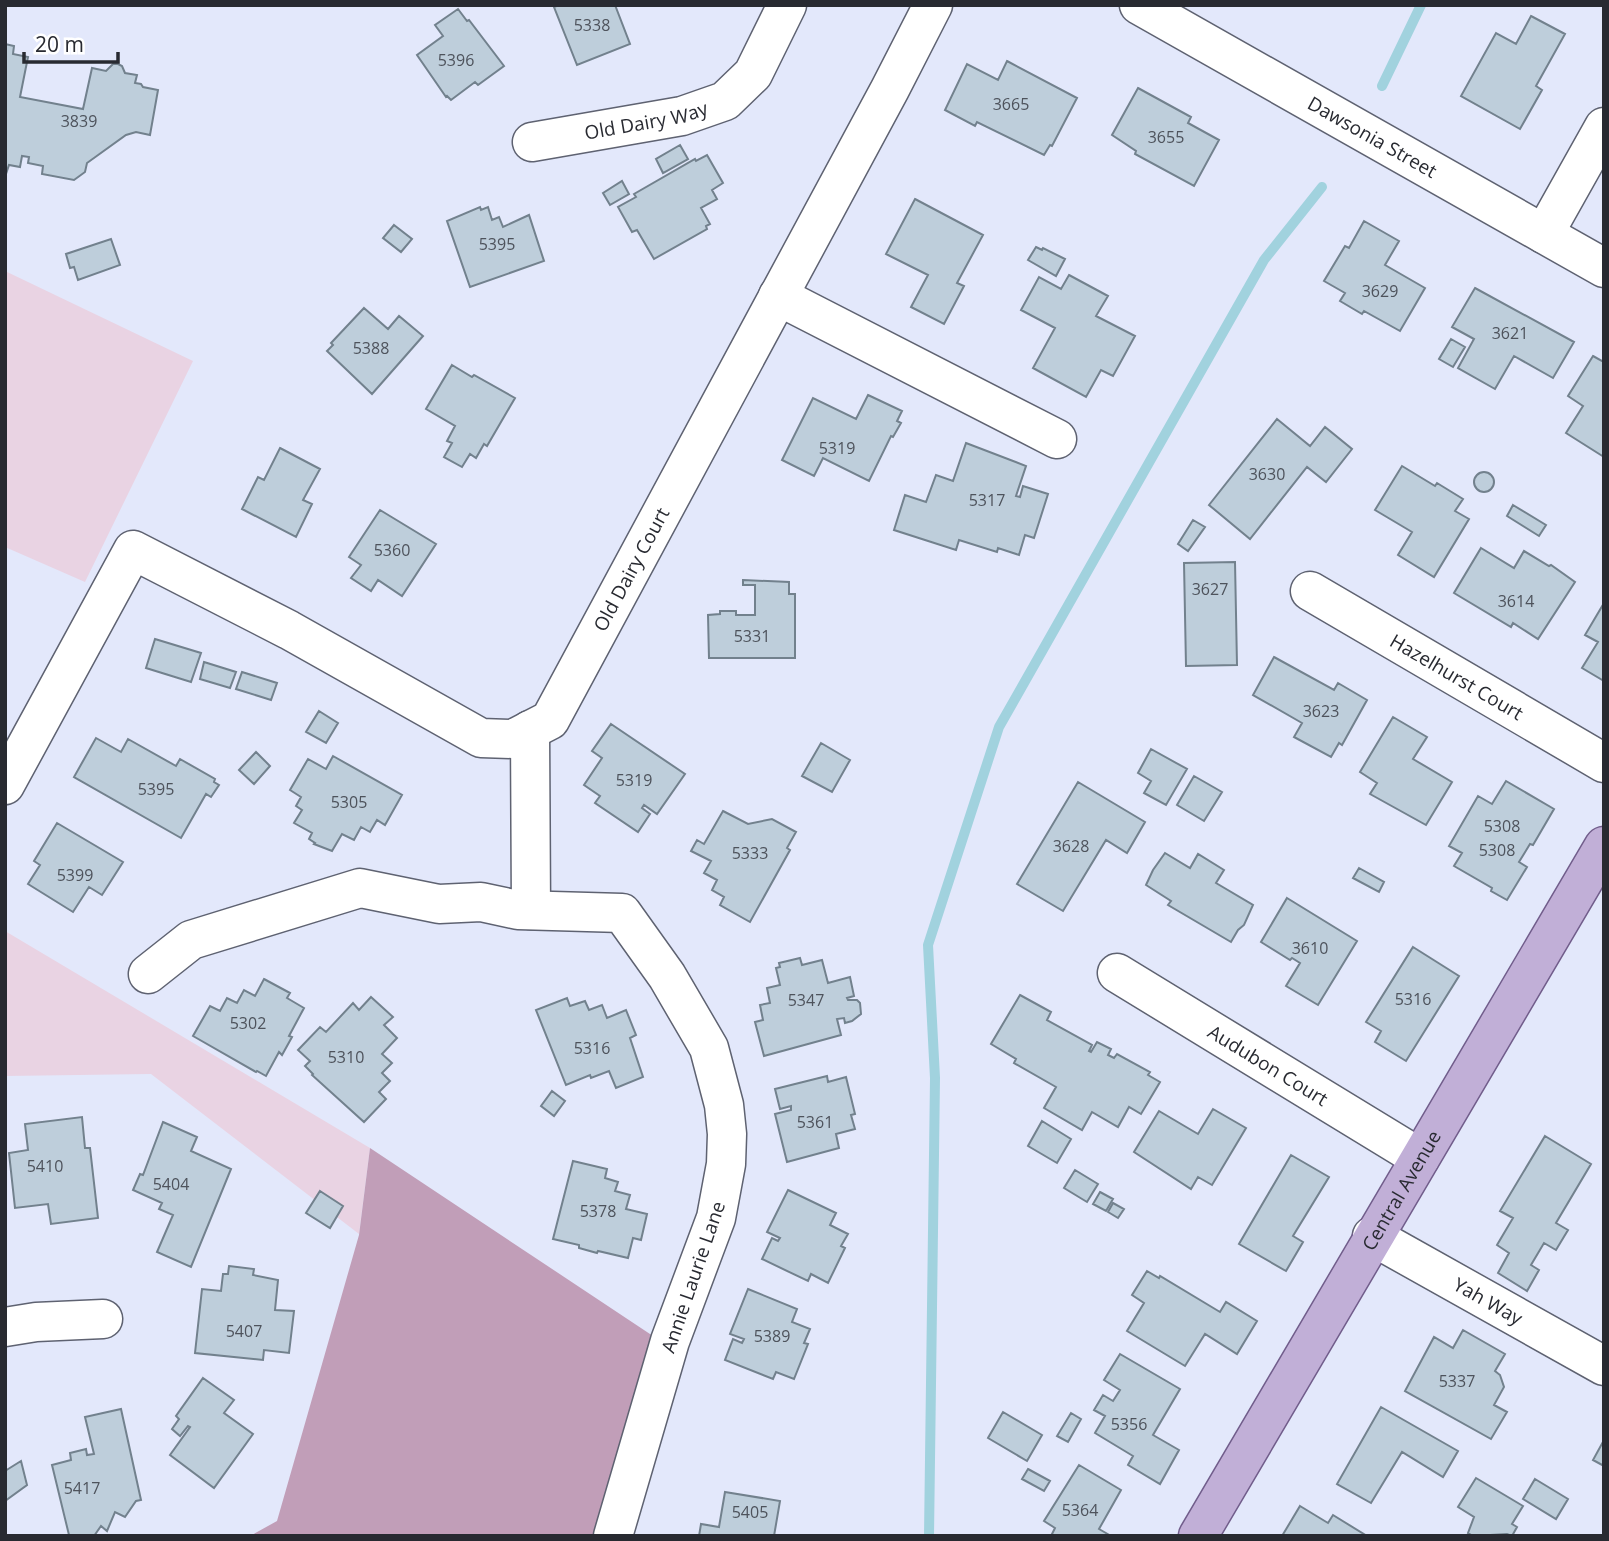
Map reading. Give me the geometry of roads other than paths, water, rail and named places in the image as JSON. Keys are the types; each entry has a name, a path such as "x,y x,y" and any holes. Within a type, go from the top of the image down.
{"main road":[{"name":"Central Avenue","path":"1198,1536 1372,1236 1598,868"}],"street":[{"name":"Old Dairy Way","path":"532,142 682,116 725,101 753,75 787,5"},
{"name":"Old Dairy Court","path":"5,785 133,550 289,631 481,738 513,739 550,720 933,5"},
{"name":"Dawsonia Street","path":"1139,5 1604,268"},
{"path":"1544,234 1604,127"},
{"path":"778,296 1057,439"},
{"name":"Hazelhurst Court","path":"1310,591 1604,763"},
{"path":"148,974 191,940 359,888 439,904 481,902 531,910 530,730"},
{"name":"Annie Laurie Lane","path":"531,910 622,913 667,976 709,1048 720,1086 727,1134 726,1164 716,1218 670,1341 613,1536"},
{"name":"Audubon Court","path":"1117,974 1420,1158"},
{"name":"Yah Way","path":"1372,1236 1604,1366"},
{"path":"5,1327 36,1322 103,1319"}],"waterway":[{"path":"1382,86 1421,5"},
{"path":"929,1536 935,1078 928,945 999,727 1264,260 1322,187"}]}
